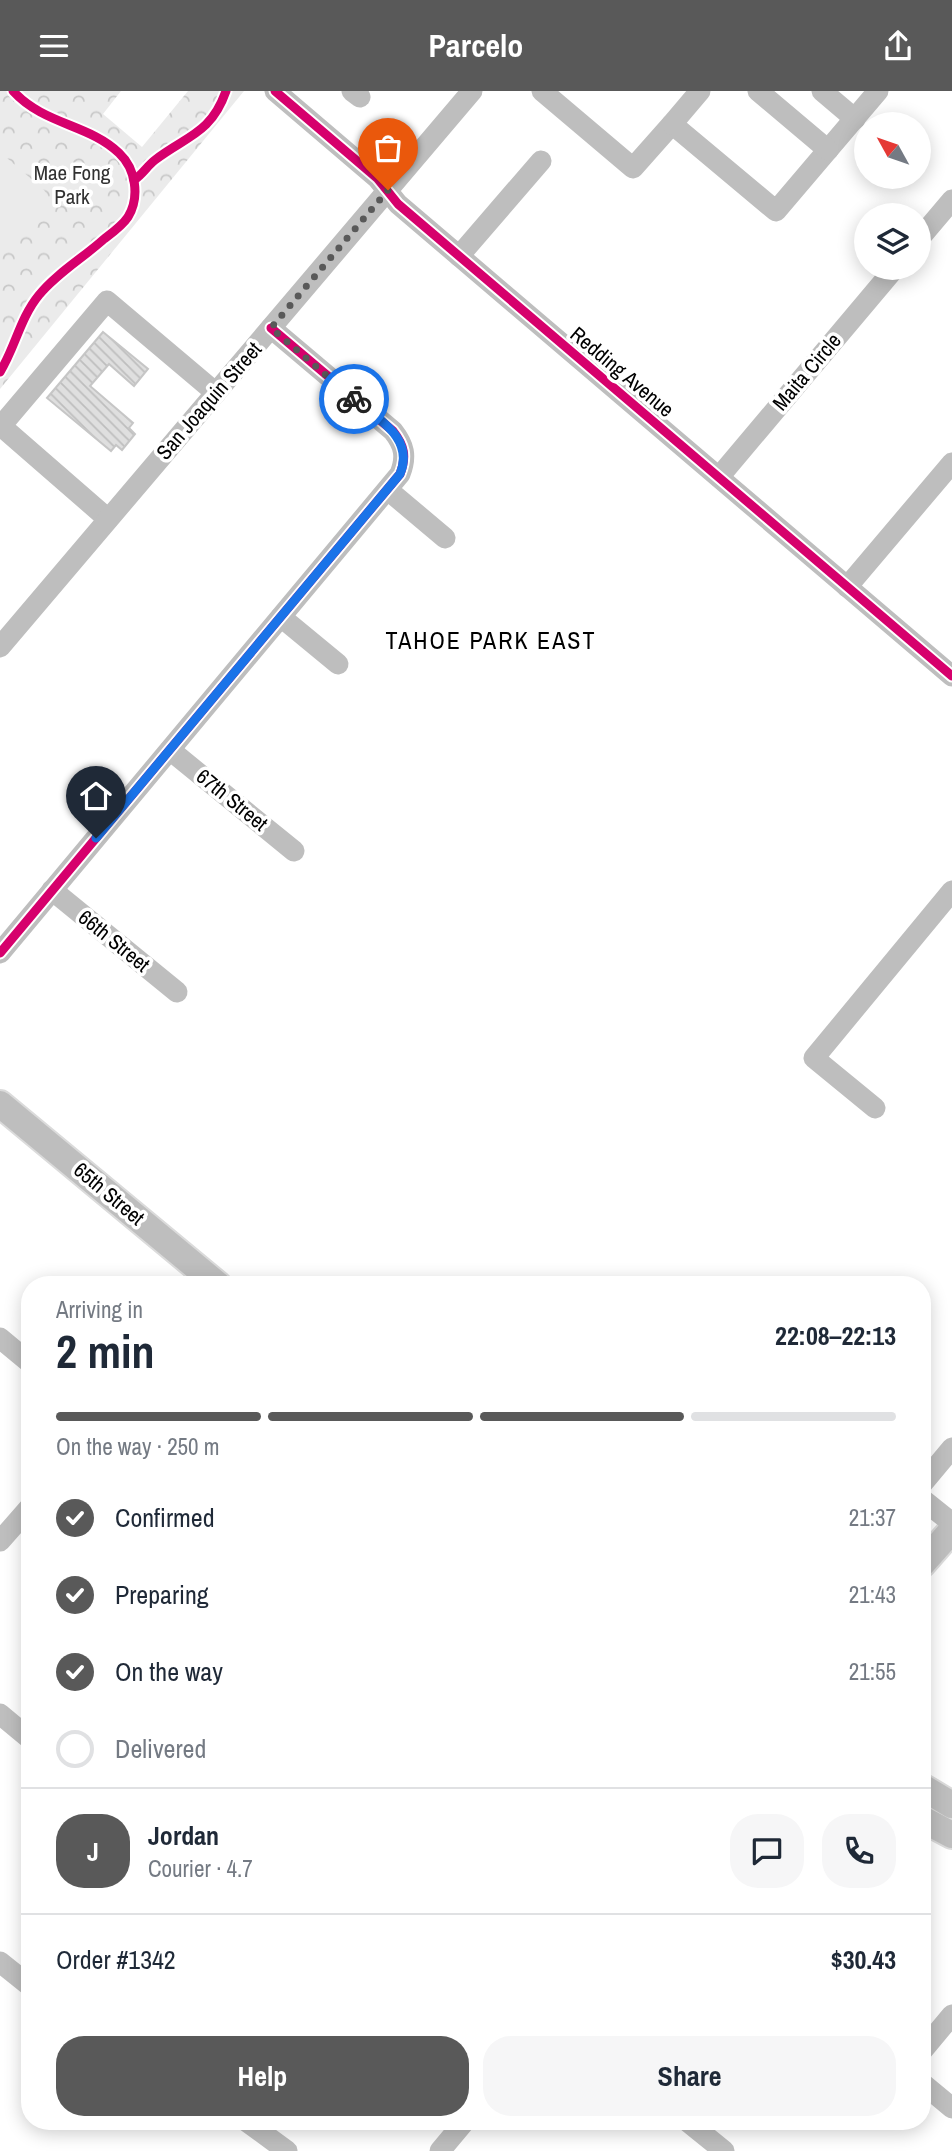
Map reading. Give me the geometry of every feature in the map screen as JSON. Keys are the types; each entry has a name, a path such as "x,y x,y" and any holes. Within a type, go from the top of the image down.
{"main road":[{"name":"65th Street","path":"0,1104 206,1276"},
{"path":"931,1554 952,1530"},
{"path":"931,1792 952,1805"},
{"path":"931,1824 952,1835"}],"street":[{"name":"Redding Avenue","path":"275,91 377,178 398,204 952,676"},
{"name":"San Joaquin Street","path":"0,647 472,91"},
{"path":"541,91 634,168 700,91"},
{"path":"758,91 828,150"},
{"path":"822,91 854,118"},
{"path":"861,112 878,91"},
{"path":"672,124 776,211 854,120"},
{"path":"459,256 541,161"},
{"path":"931,225 952,200"},
{"name":"Maita Circle","path":"719,477 885,280"},
{"path":"108,519 1,426 34,385 107,301 216,393"},
{"path":"0,953 388,489 405,464 402,442 393,431 271,328"},
{"path":"847,587 952,463"},
{"path":"388,489 445,538"},
{"path":"281,617 338,664"},
{"name":"67th Street","path":"170,750 294,851"},
{"name":"66th Street","path":"52,890 177,992"},
{"path":"875,1108 814,1058 952,891"},
{"path":"0,1338 21,1356"},
{"path":"931,1473 952,1448"},
{"path":"931,1506 952,1523"},
{"path":"0,1541 21,1517"},
{"path":"0,1714 21,1732"},
{"path":"0,1962 21,1979"},
{"path":"931,2040 952,2015"},
{"path":"931,2090 952,2108"},
{"path":"258,2130 287,2151"},
{"path":"440,2151 457,2130"},
{"path":"698,2130 724,2151"}],"green space":[{"name":"Mae Fong Park","path":"0,91 121,91 103,114 142,147 188,91 244,91 0,389"},
{"path":"0,152 47,195 0,253"}],"building":[{"path":"103,332 148,369 134,386 109,364 90,386 133,423 129,428 135,434 122,450 116,445 111,451 47,398"}],"cycle path":[{"path":"0,372 32,304 46,287 123,223 132,209 135,192 129,167 107,143 38,111 13,91"},
{"path":"134,180 155,160 205,125 213,117 226,91"},
{"path":"275,91 377,178 398,204 952,676"},
{"path":"0,953 400,474 403,451 393,431 271,328"}],"way so far":[{"path":"354,399 271,328 388,190"}],"district":[{"name":"TAHOE PARK EAST","path":"491,641"}],"route":[{"path":"96,838 400,474 405,464 402,442 393,431 354,399"}]}
